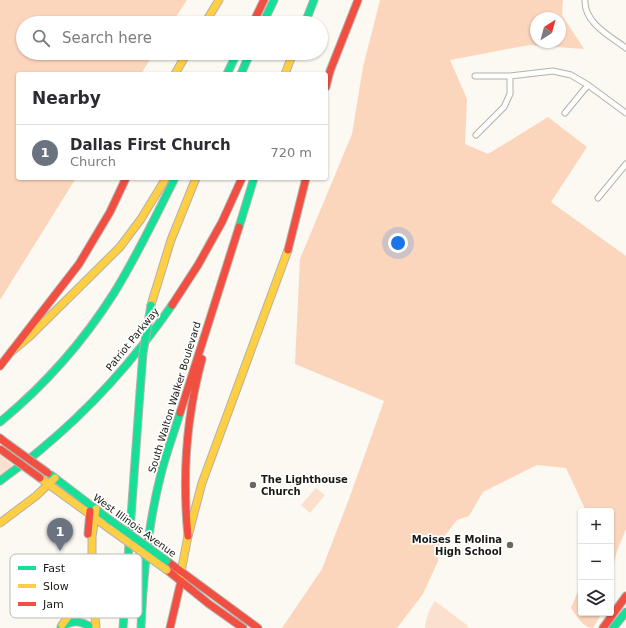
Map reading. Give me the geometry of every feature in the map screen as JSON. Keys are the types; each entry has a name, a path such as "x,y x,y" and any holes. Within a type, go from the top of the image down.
{"main road":[{"path":"209,16 219,0"},
{"path":"256,16 264,0"},
{"path":"266,16 274,0"},
{"path":"308,16 314,0"},
{"path":"328,79 358,0"},
{"path":"176,72 183,60"},
{"path":"228,72 234,60"},
{"path":"242,72 247,60"},
{"path":"286,72 290,60"},
{"path":"0,366 79,264 110,212 125,180"},
{"path":"11,352 30,336 120,247 141,219 165,180"},
{"path":"0,422 36,390 77,344 96,319 129,267 174,180"},
{"name":"South Walton Walker Boulevard","path":"128,554 143,353 152,305 165,255 195,180"},
{"name":"Patriot Parkway","path":"0,481 49,443 116,376 136,353 163,317 197,265 225,215 241,180"},
{"name":"South Walton Walker Boulevard","path":"142,615 148,538 155,495 166,454 253,180"},
{"path":"170,628 181,581 181,572 188,536 202,483 288,252 306,180"},
{"path":"188,536 185,514 185,465 190,419 200,366 220,300 224,271"},
{"name":"West Illinois Avenue","path":"0,438 258,628"},
{"name":"West Illinois Avenue","path":"0,449 110,528 243,628"},
{"path":"0,523 49,485 55,478"},
{"path":"90,554 93,507"},
{"path":"92,516 93,554"},
{"path":"92,536 99,527 104,526 110,528"},
{"path":"602,628 626,596"},
{"path":"228,617 234,610"},
{"path":"613,628 626,612"},
{"path":"60,627 67,618"},
{"path":"95,618 96,628"},
{"name":"South Walton Walker Boulevard","path":"123,628 124,618"},
{"name":"South Walton Walker Boulevard","path":"141,628 142,618"},
{"path":"60,627 73,621 80,621 92,628"}],"street":[{"path":"585,0 585,5 590,19 626,48"},
{"path":"475,76 510,76 553,71 570,75 588,85 626,113"},
{"path":"476,134 504,107 510,94 510,76"},
{"path":"565,113 588,85"},
{"path":"598,198 626,164"}],"shaded area":[{"path":"0,0 187,0 177,16 16,16 16,60 150,60 142,72 16,72 16,180 75,180 0,300"},
{"path":"380,0 563,0 562,12 530,12 530,45 450,60 467,99 465,144 488,154 548,117 587,147 551,202 626,256 626,529 614,563 614,508 585,508 566,468 537,465 483,492 469,516 457,520 440,542 438,561 423,594 397,628 282,628 322,569 384,401 295,364 300,259 352,134 363,67"},
{"path":"566,21 584,49 566,48"},
{"path":"0,455 13,465 0,475"},
{"path":"316,488 325,495 310,513 301,505"},
{"path":"578,591 578,616 600,616 593,628 589,627 583,624 571,608"},
{"path":"435,601 467,625 468,628 425,628 428,614"}],"traffic: fast":[{"path":"266,16 274,0"},
{"path":"308,16 314,0"},
{"path":"228,72 234,60"},
{"path":"242,72 247,60"},
{"path":"0,422 48,378 76,346 102,311 114,293 146,236 174,180"},
{"path":"239,227 253,180"},
{"path":"140,392 143,353 151,305"},
{"path":"0,481 58,435 94,401 143,345 172,305"},
{"path":"128,554 140,392"},
{"path":"142,608 149,531 156,493 180,413"},
{"path":"51,475 110,520"},
{"path":"110,520 167,561"},
{"path":"613,628 626,612"},
{"path":"123,628 124,618"},
{"path":"141,628 142,618"},
{"path":"61,627 69,623 80,622 92,628"}],"traffic: slow":[{"path":"209,16 219,0"},
{"path":"176,72 183,60"},
{"path":"286,72 290,60"},
{"path":"11,352 30,336 120,247 141,219 165,180"},
{"path":"151,305 171,240 195,180"},
{"path":"181,581 181,572 188,536 202,483 288,250"},
{"path":"40,478 110,529"},
{"path":"0,523 36,496 55,478"},
{"path":"92,554 92,537 96,509"},
{"path":"110,529 167,570"},
{"path":"62,625 67,618"},
{"path":"95,618 96,628"}],"traffic: jam":[{"path":"256,16 264,0"},
{"path":"328,79 358,0"},
{"path":"0,366 79,264 110,212 125,180"},
{"path":"172,305 198,265 222,222 241,180"},
{"path":"288,250 306,180"},
{"path":"180,413 239,227"},
{"path":"188,536 185,491 187,447 192,403 202,359"},
{"path":"0,438 5,442"},
{"path":"5,442 48,473"},
{"path":"0,449 40,478"},
{"path":"88,534 90,511"},
{"path":"167,561 258,628"},
{"path":"167,570 209,604 243,628"},
{"path":"170,628 181,581"},
{"path":"603,628 626,596"}],"place":[{"name":"The Lighthouse Church","path":"253,485"},
{"name":"Moises E Molina High School","path":"510,545"},
{"name":"Dallas First Church","path":"60,551"}]}
